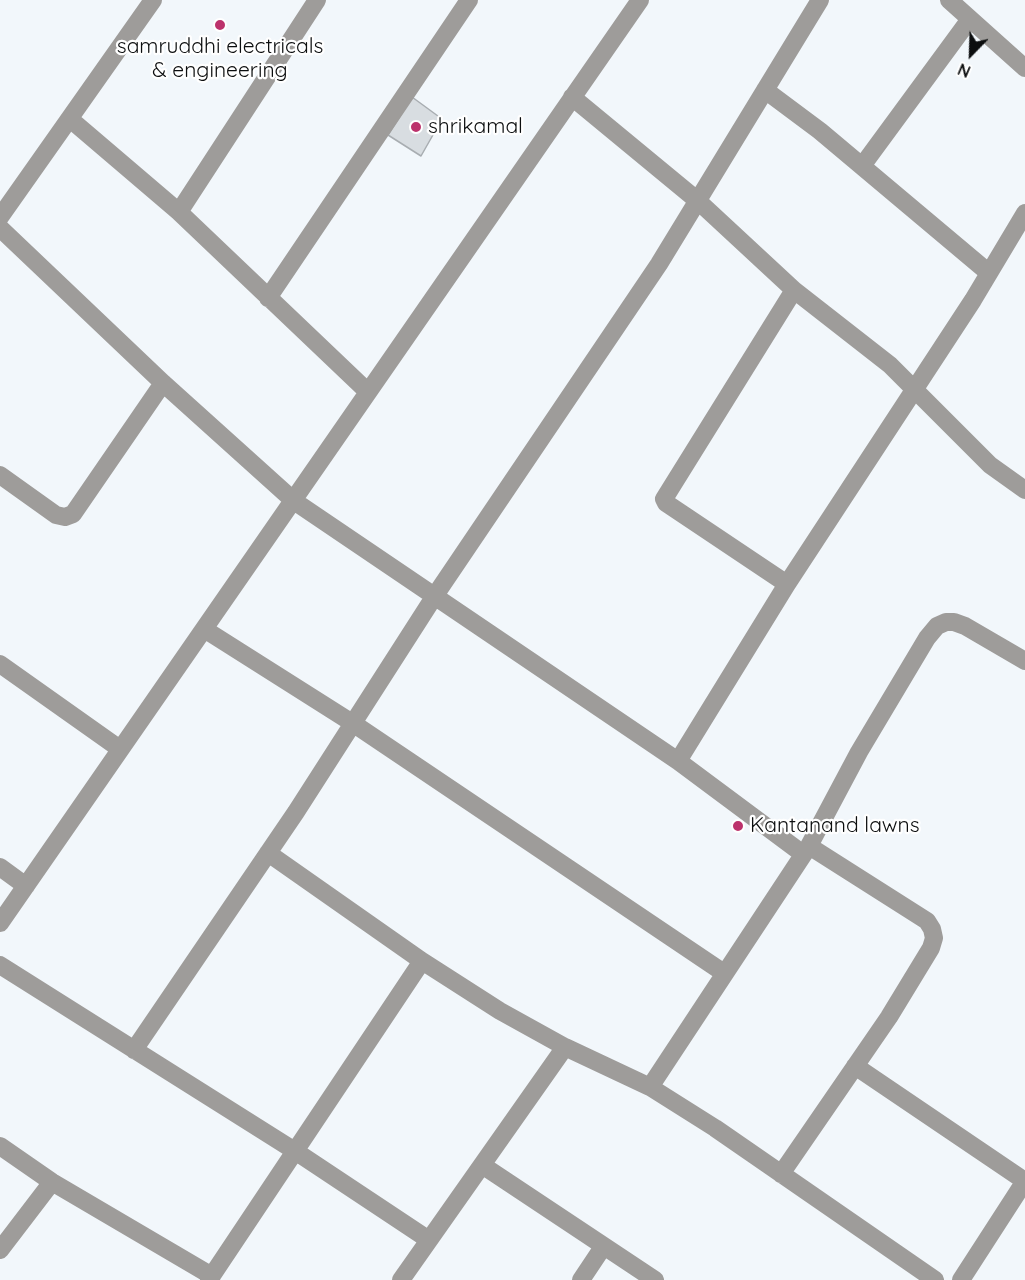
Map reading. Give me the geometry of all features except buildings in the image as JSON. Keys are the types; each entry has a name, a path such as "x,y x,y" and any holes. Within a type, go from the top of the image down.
{"street":[{"path":"0,217 153,0"},
{"path":"179,212 317,0"},
{"path":"268,298 469,0"},
{"path":"0,923 640,0"},
{"path":"134,1050 268,853 435,597 659,264 820,0"},
{"path":"948,0 1025,68"},
{"path":"862,166 970,19"},
{"path":"765,90 862,166 989,273"},
{"path":"572,97 698,201 794,290 890,365 990,465 1023,485"},
{"path":"70,119 179,212 368,392"},
{"path":"678,761 1025,213"},
{"path":"0,228 163,383 294,501 806,850 927,921 934,938 931,948 889,1017 781,1174"},
{"path":"788,584 666,503 664,499 794,290"},
{"path":"0,475 56,515 65,517 72,514 163,383"},
{"path":"650,1087 806,850 865,743 927,638 937,626 946,622 954,622 965,626 1025,661"},
{"path":"204,629 354,724 724,973"},
{"path":"0,664 120,749"},
{"path":"268,853 422,961 500,1011 565,1047 650,1087 715,1128 935,1280"},
{"path":"0,867 26,886"},
{"path":"0,1146 52,1182 210,1278 422,961"},
{"path":"0,966 429,1239"},
{"path":"401,1280 565,1047"},
{"path":"855,1066 1025,1181 961,1280"},
{"path":"482,1165 655,1280"},
{"path":"0,1250 52,1182"},
{"path":"581,1280 603,1247"}],"place":[{"name":"samruddhi electricals & engineering","path":"220,25"},
{"name":"shrikamal","path":"416,127"},
{"name":"Kantanand lawns","path":"738,826"}]}
